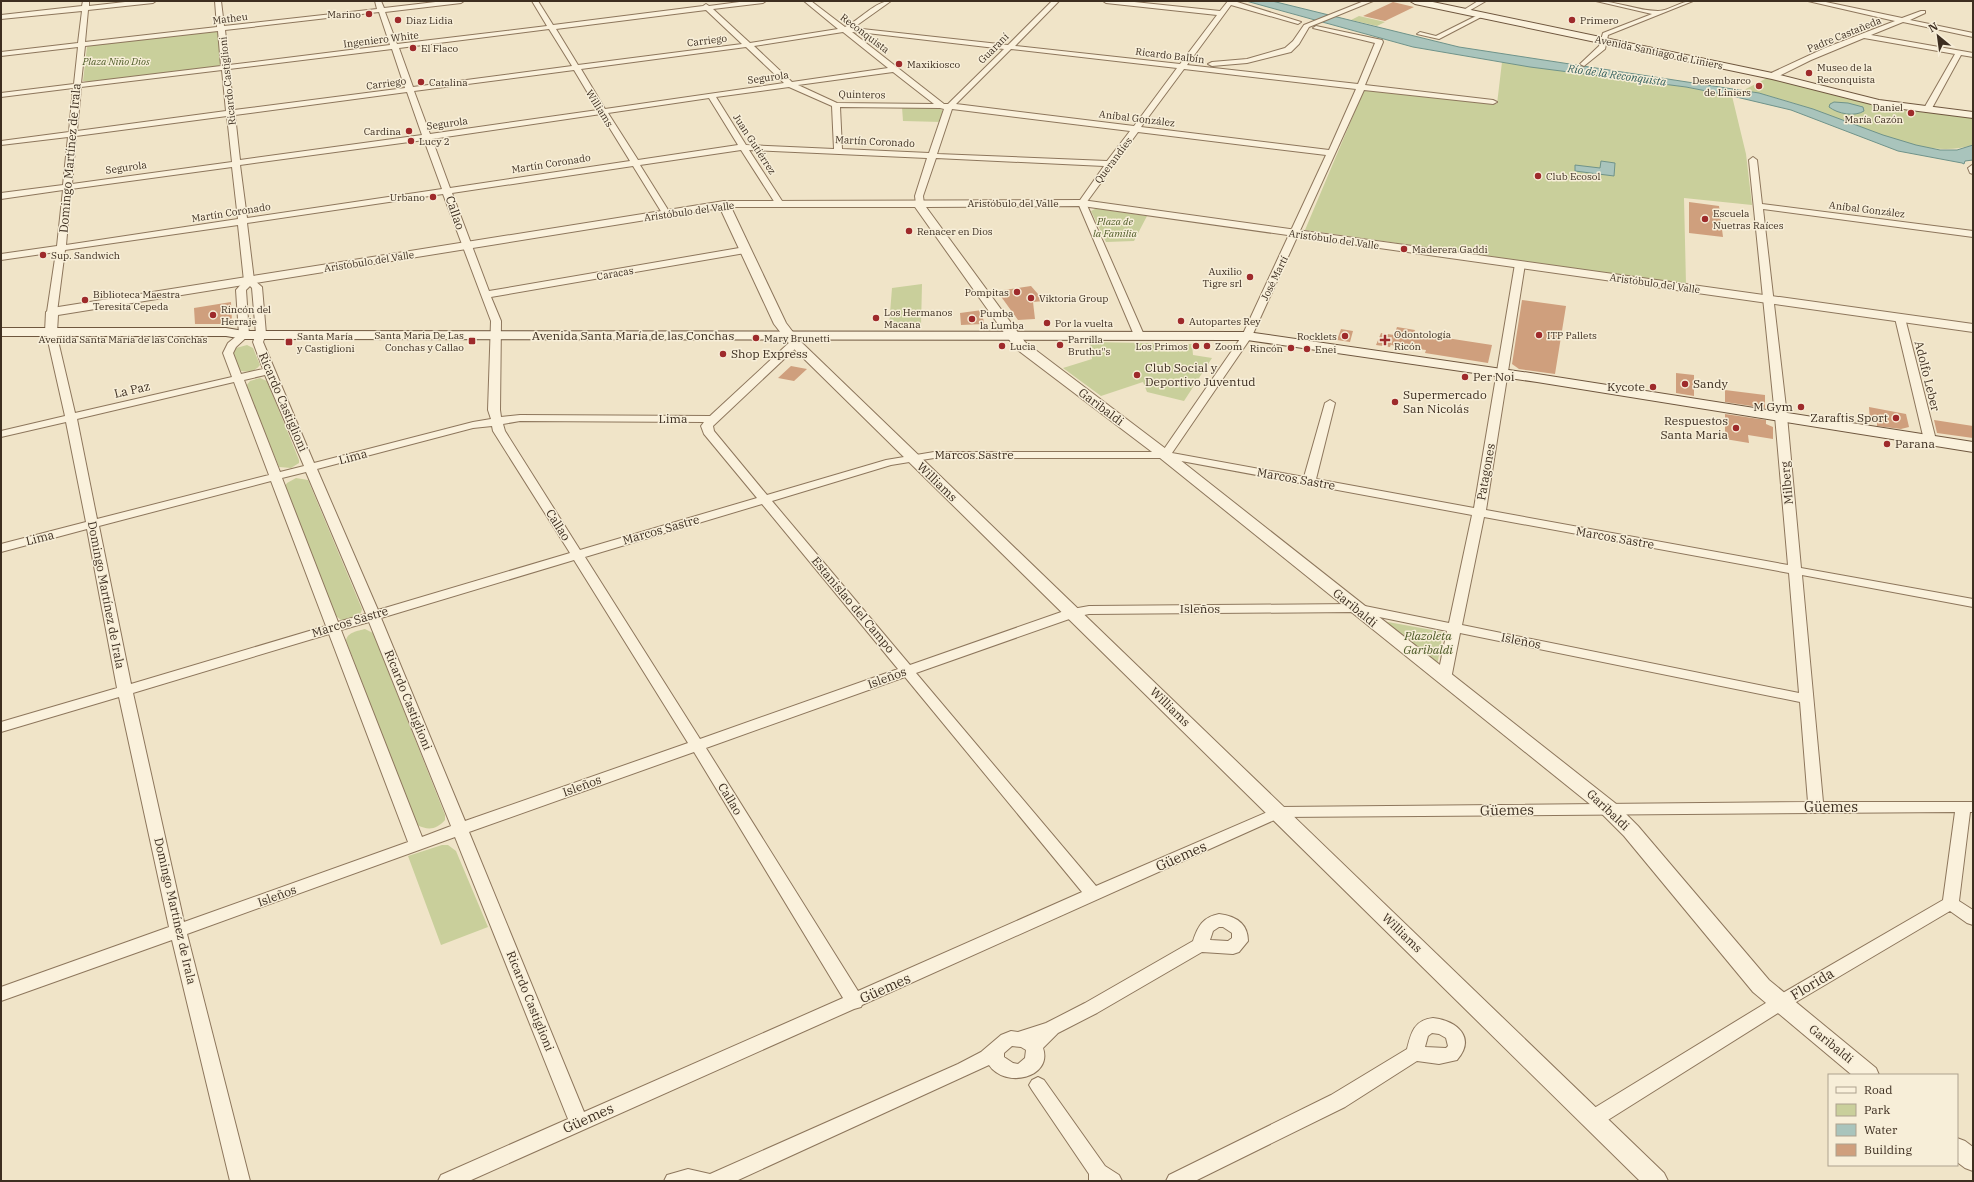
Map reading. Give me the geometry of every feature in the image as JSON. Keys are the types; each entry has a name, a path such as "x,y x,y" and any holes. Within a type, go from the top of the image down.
{"main road":[{"name":"Avenida Santiago de Liniers","path":"1415,1 1772,76 1879,103 1973,115"},
{"name":"Avenida Santa María de las Conchas","path":"1,332 52,336 222,338 244,334 496,335 792,339 1012,335 1247,336 1503,373 1973,447"},
{"name":"Avenida Santa María de las Conchas","path":"1,340 52,336"}],"street":[{"path":"1,18 86,5 153,1"},
{"name":"Ricardo Castiglioni","path":"218,1 249,281 241,290 244,334"},
{"name":"Callao","path":"378,1 466,245 496,321 494,410 499,431 697,745 855,1002"},
{"name":"Matheu","path":"1,54 461,1"},
{"name":"Williams","path":"535,1 666,213"},
{"name":"Quinteros","path":"701,1 791,85 836,105 940,105"},
{"name":"Ingeniero White","path":"1,95 709,9 763,1"},
{"name":"Reconquista","path":"807,1 940,105"},
{"path":"844,30 855,25 888,1"},
{"name":"Guaraní","path":"949,109 1009,46 1056,1"},
{"path":"1106,1 1221,13"},
{"path":"1181,66 1247,60 1279,54 1288,50 1296,42 1304,29 1370,1"},
{"path":"1465,11 1483,1"},
{"path":"1599,1 1659,13"},
{"path":"1584,64 1602,47 1605,34 1690,1"},
{"path":"1811,1 1837,4 1973,35"},
{"path":"1231,2 1298,22"},
{"name":"Querandíes","path":"1082,203 1181,66 1231,2"},
{"name":"Domingo Martínez de Irala","path":"86,5 76,86 68,186 52,312 52,336 71,418 125,690 178,932 240,1181"},
{"name":"Padre Castañeda","path":"1772,76 1796,64 1923,12"},
{"path":"1420,34 1437,38 1482,15"},
{"name":"José Martí","path":"1165,455 1247,336 1296,234 1361,87 1379,42 1313,26"},
{"name":"Carriego","path":"1,143 749,45 844,30"},
{"name":"Ricardo Balbín","path":"844,30 867,31 1009,46 1493,102"},
{"path":"1865,36 1973,55"},
{"path":"1927,110 1960,53"},
{"name":"Segurola","path":"1,196 427,137 895,69"},
{"name":"Juan Gutiérrez","path":"711,96 780,204"},
{"path":"836,105 838,151"},
{"name":"Aníbal González","path":"940,105 949,109 1136,129 1332,153"},
{"path":"920,204 919,196 949,109"},
{"name":"Martín Coronado","path":"1,257 634,162 744,147 1109,164"},
{"name":"Milberg","path":"1753,160 1781,416 1816,807"},
{"path":"1082,203 1140,335"},
{"name":"Aristóbulo del Valle","path":"52,312 724,204 1082,203 1973,328"},
{"name":"Williams","path":"724,204 780,324 792,339 912,458 1279,812 1656,1181"},
{"name":"Garibaldi","path":"920,204 922,210 1020,345 1165,455 1444,679 1608,808 1631,831 1761,986 1867,1074"},
{"name":"Aníbal González","path":"1758,206 1973,234"},
{"name":"Caracas","path":"486,295 745,250"},
{"name":"Patagones","path":"1444,679 1479,514 1520,264"},
{"name":"Ricardo Castiglioni","path":"249,281 257,287 262,334 258,342 269,371 373,615 579,1122"},
{"name":"Adolfo Leber","path":"1900,318 1930,440"},
{"path":"244,334 232,345 228,353 239,378 332,627 418,845"},
{"path":"713,419 792,339"},
{"name":"La Paz","path":"1,434 269,371"},
{"path":"1309,482 1330,404"},
{"name":"Lima","path":"1,548 473,425 520,418 713,419"},
{"name":"Estanislao del Campo","path":"713,419 707,426 708,432 1094,895"},
{"name":"Marcos Sastre","path":"1,727 332,627 890,462 934,455 1165,455 1479,514 1973,603"},
{"name":"Isleños","path":"2,994 697,745 1072,613 1089,610 1355,608 1807,699"},
{"path":"1968,807 1951,903 1973,919"},
{"name":"Güemes","path":"448,1181 579,1122 855,1002 1279,812 1608,808 1968,807"},
{"name":"Florida","path":"1592,1119 1780,1003 1951,903"},
{"path":"964,1069 982,1066 1010,1070 1028,1068 1030,1049 1052,1028 1091,1008 1200,945"},
{"path":"716,1181 964,1069 987,1057 1002,1041 1011,1038 1030,1049 1038,1085 1103,1178"},
{"path":"996,1048 994,1056 997,1063 1038,1085"},
{"path":"1176,1181 1338,1101 1415,1053"},
{"path":"1958,1149 1973,1161"},
{"path":"674,1181 688,1178 705,1181"}],"green space":[{"path":"1359,16 1385,22 1377,26 1351,20"},
{"name":"Plaza Niño Dios","path":"215,31 218,33 221,64 219,66 91,82 83,81 87,47 89,45"},
{"name":"Club Ecosol","path":"1502,62 1686,87 1732,96 1746,154 1752,205 1684,198 1686,284 1305,230 1364,90 1369,89 1497,104"},
{"path":"1767,78 1889,109 1973,117 1973,145 1955,149 1937,149 1919,146 1881,135 1797,104 1744,90"},
{"path":"902,107 938,108 945,112 942,122 903,121"},
{"name":"Plaza de la Familia","path":"1095,209 1147,216 1134,241 1106,242 1091,211"},
{"path":"922,284 921,326 889,326 892,288"},
{"name":"Club Social y Deportivo Juventud","path":"1090,342 1192,344 1193,355 1212,358 1184,401 1147,392 1143,382 1101,396 1063,368 1092,359"},
{"path":"247,345 253,348 260,365 256,369 247,372 239,370 232,353 236,348"},
{"path":"260,378 267,381 299,460 299,463 291,468 279,467 246,386 250,381"},
{"path":"296,478 308,480 362,609 360,615 354,618 341,620 336,616 285,486 287,483"},
{"name":"Plazoleta Garibaldi","path":"1377,620 1443,632 1437,666"},
{"path":"365,629 373,633 445,815 445,820 436,827 425,828 417,825 346,641 348,636 351,634"},
{"path":"442,845 448,845 456,851 488,927 441,945 408,856"}],"water":[{"name":"Río de la Reconquista","path":"1246,1 1272,1 1459,47 1759,93 1813,109 1883,135 1916,145 1940,150 1957,150 1973,145 1973,160 1965,161 1964,164 1898,151 1791,110 1732,96 1686,87 1530,67 1413,47"},
{"path":"1834,102 1848,103 1863,107 1864,111 1856,114 1842,113 1829,107 1830,104"},
{"path":"1601,161 1615,163 1614,176 1575,171 1575,165 1600,168"}],"building":[{"path":"1393,2 1414,7 1385,21 1363,16"},
{"name":"Escuela Nuetras Raíces","path":"1689,202 1719,206 1723,237 1689,233"},
{"path":"1031,286 1044,301 1033,302 1035,319 1018,320 997,291"},
{"name":"ITP Pallets","path":"1522,300 1566,306 1555,374 1519,369 1512,364"},
{"name":"Rincón del Herraje","path":"231,302 232,321 226,324 195,324 194,308"},
{"name":"Pumba la Lumba","path":"982,310 984,324 961,325 960,313"},
{"path":"1397,327 1415,330 1414,333 1492,345 1488,363 1425,353 1426,350 1391,345"},
{"name":"Rocklets","path":"1341,329 1353,331 1350,342 1337,340"},
{"name":"Odontología Ricón","path":"1381,333 1394,335 1390,347 1376,345"},
{"path":"791,366 807,369 794,381 778,378"},
{"name":"Sandy","path":"1676,373 1694,375 1694,396 1676,393"},
{"path":"1725,390 1765,395 1765,408 1725,402"},
{"path":"1869,407 1906,414 1909,427 1901,429 1877,426 1877,423 1870,422"},
{"path":"1725,414 1766,420 1766,424 1773,427 1773,439 1748,435 1749,443 1725,439"},
{"path":"1934,420 1973,426 1973,438 1937,433"}],"place":[{"name":"Marino","path":"369,14"},
{"name":"Diaz Lidia","path":"398,20"},
{"name":"Primero","path":"1572,20"},
{"name":"El Flaco","path":"413,48"},
{"name":"Maxikiosco","path":"899,64"},
{"name":"Museo de la Reconquista","path":"1809,73"},
{"name":"Catalina","path":"421,82"},
{"name":"Desembarco de Liniers","path":"1759,86"},
{"name":"Daniel María Cazón","path":"1911,113"},
{"name":"Cardina","path":"409,131"},
{"name":"Lucy 2","path":"411,141"},
{"name":"Club Ecosol","path":"1538,176"},
{"name":"Urbano","path":"433,197"},
{"name":"Escuela Nuetras Raíces","path":"1705,219"},
{"name":"Renacer en Dios","path":"909,231"},
{"name":"Maderera Gaddi","path":"1404,249"},
{"name":"Sup. Sandwich","path":"43,255"},
{"name":"Auxilio Tigre srl","path":"1250,277"},
{"name":"Pompitas","path":"1017,292"},
{"name":"Viktoria Group","path":"1031,298"},
{"name":"Biblioteca Maestra Teresita Cepeda","path":"85,300"},
{"name":"Rincón del Herraje","path":"213,315"},
{"name":"Los Hermanos Macana","path":"876,318"},
{"name":"Pumba la Lumba","path":"972,319"},
{"name":"Autopartes Rey","path":"1181,321"},
{"name":"Por la vuelta","path":"1047,323"},
{"name":"ITP Pallets","path":"1539,335"},
{"name":"Rocklets","path":"1345,336"},
{"name":"Mary Brunetti","path":"756,338"},
{"name":"Odontología Ricón","path":"1385,340"},
{"name":"Santa Maria De Las Conchas y Callao","path":"472,341"},
{"name":"Santa María y Castiglioni","path":"289,342"},
{"name":"Parrilla Bruthu\"s","path":"1060,345"},
{"name":"Lucia","path":"1002,346"},
{"name":"Los Primos","path":"1196,346"},
{"name":"Zoom","path":"1207,346"},
{"name":"Rincón","path":"1291,348"},
{"name":"Enei","path":"1307,349"},
{"name":"Shop Express","path":"723,354"},
{"name":"Club Social y Deportivo Juventud","path":"1137,375"},
{"name":"Per Noi","path":"1465,377"},
{"name":"Sandy","path":"1685,384"},
{"name":"Kycote","path":"1653,387"},
{"name":"Supermercado San Nicolás","path":"1395,402"},
{"name":"M Gym","path":"1801,407"},
{"name":"Zaraftis Sport","path":"1896,418"},
{"name":"Respuestos Santa Maria","path":"1736,428"},
{"name":"Parana","path":"1887,444"}]}
